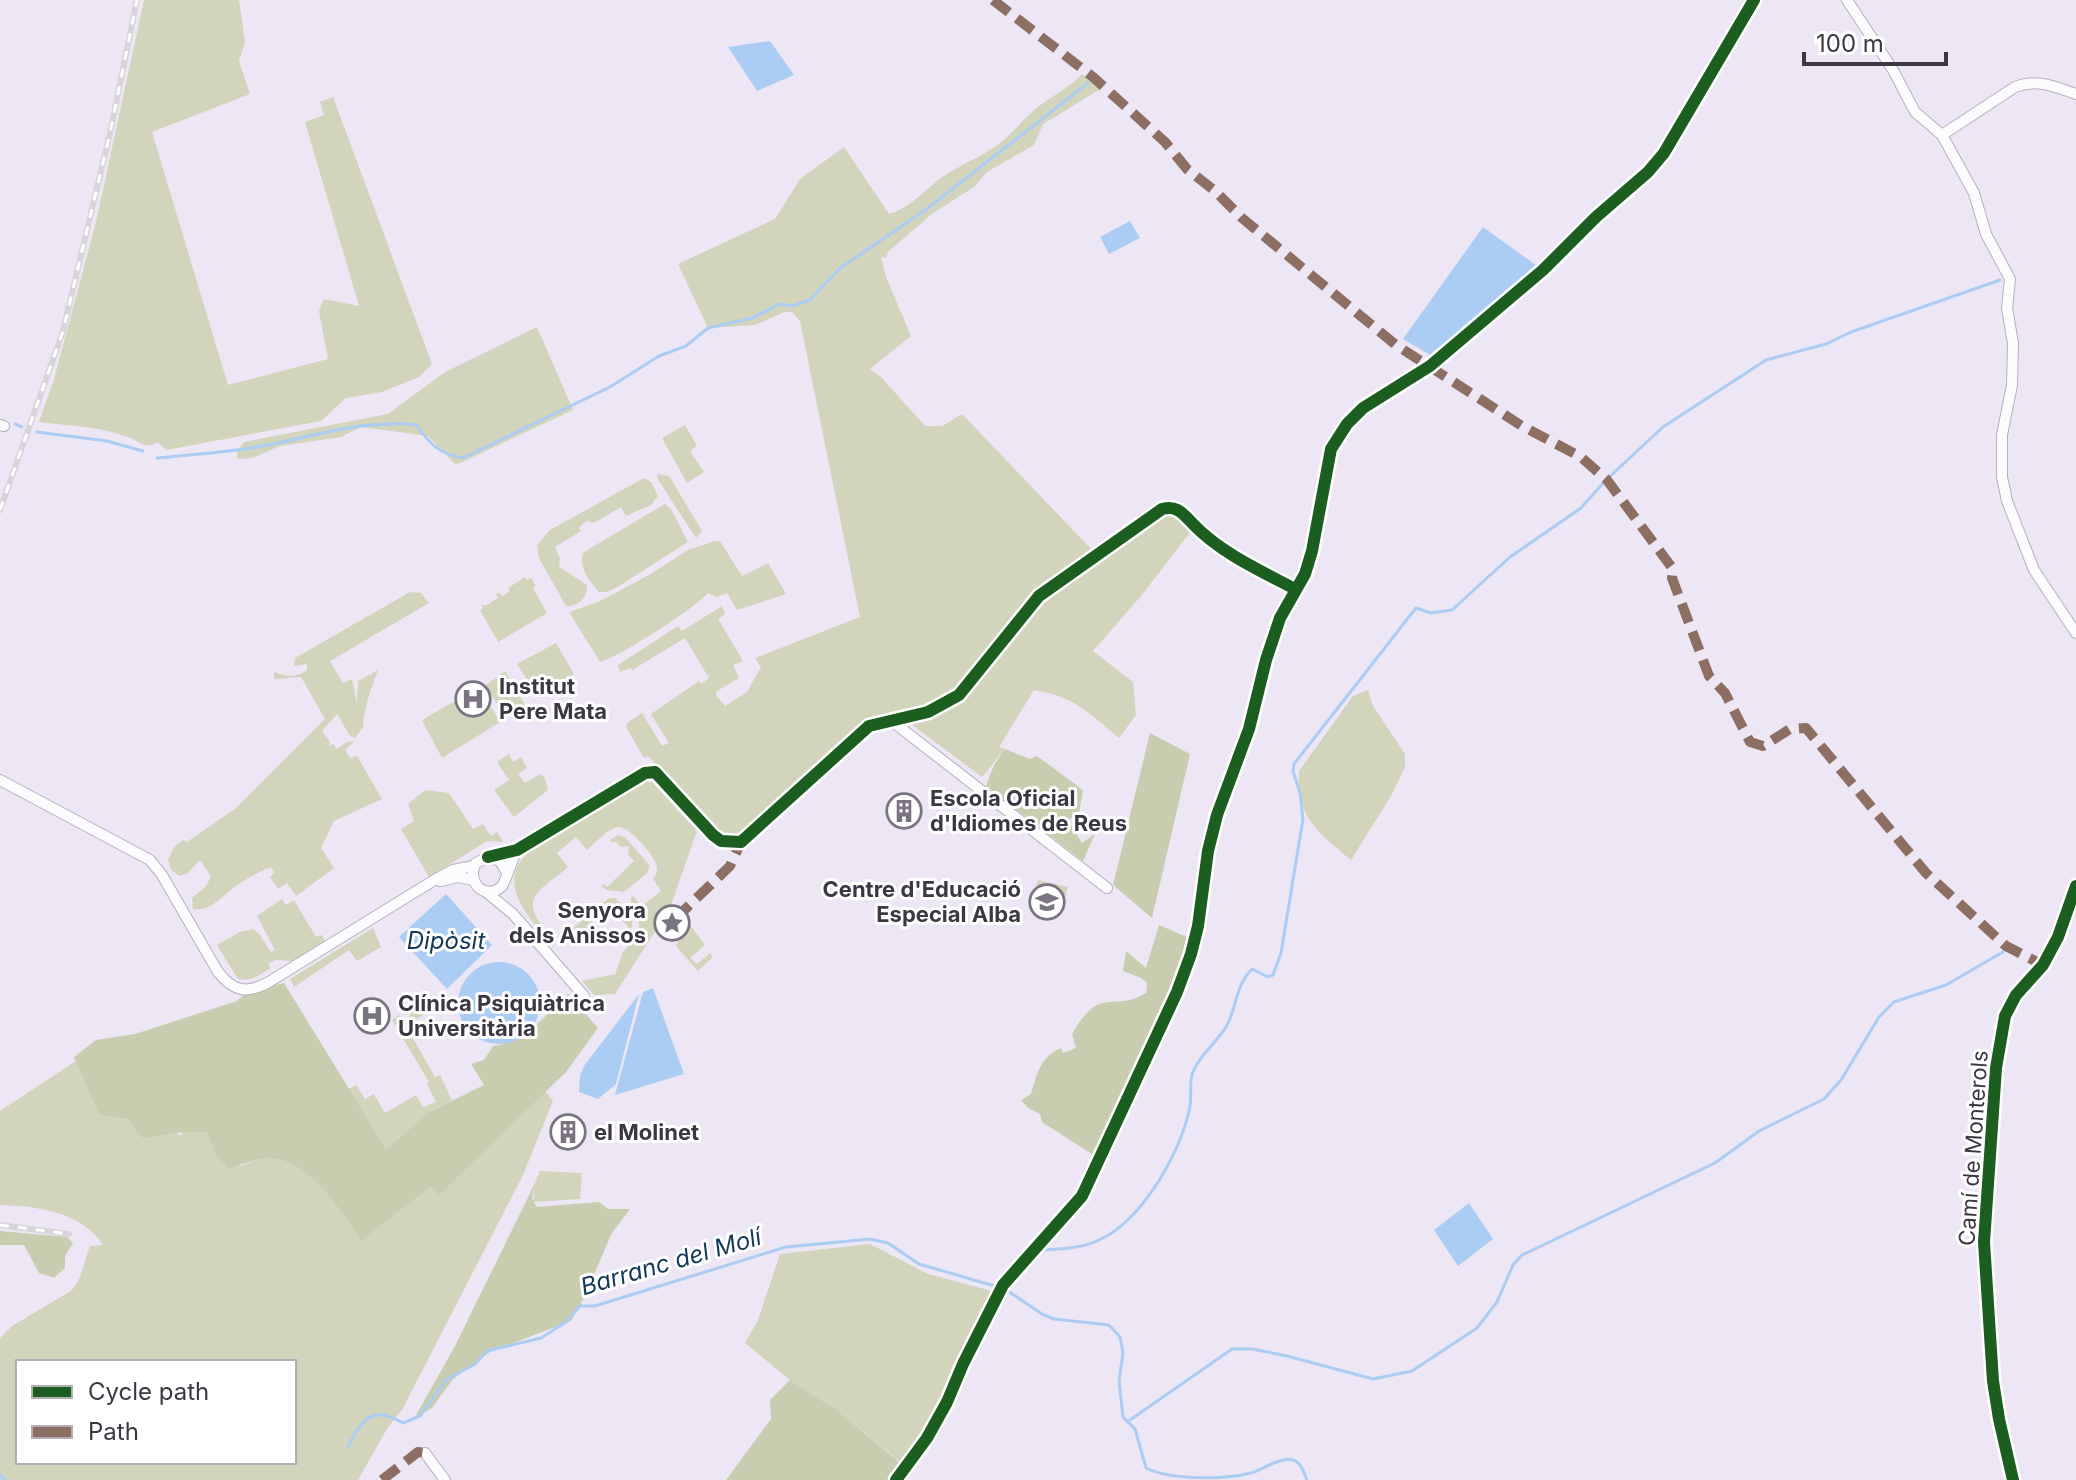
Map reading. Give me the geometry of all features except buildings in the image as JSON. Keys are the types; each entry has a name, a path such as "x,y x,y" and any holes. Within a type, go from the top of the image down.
{"street":[{"path":"896,1480 927,1438 947,1402 1003,1285 1082,1196 1177,992 1198,926 1208,851 1217,815 1249,729 1280,618 1305,574 1331,449 1347,424 1363,408 1430,366 1543,270 1596,217 1648,172 1664,153 1754,0"},
{"path":"1847,0 1893,70 1915,112 1942,135 1974,193 1986,234 2010,279 2007,308 2013,343 2012,385 2002,435 2002,477 2007,501 2034,570 2076,633"},
{"path":"1942,135 2015,87 2028,82 2044,83 2076,94"},
{"path":"0,780 150,860 227,983 241,990 256,989 453,870 474,866 481,859 517,850 645,773 655,772 721,841 741,842 869,726 928,712 959,695 1039,596 1162,509 1171,507 1180,510 1211,540 1295,589"},
{"path":"893,722 1107,888"},
{"path":"513,914 503,884 517,850"},
{"path":"490,857 500,861 506,871"},
{"path":"474,866 473,880 477,886 513,914 584,996"},
{"path":"431,883 459,877 473,880"},
{"path":"485,891 494,891 503,884"},
{"name":"Camí de Monterols","path":"2013,1480 1993,1381 1984,1242 1996,1068 2005,1016 2016,995 2043,965 2076,886"},
{"path":"425,1453 445,1480"}],"green space":[{"path":"144,0 239,0 245,42 239,61 250,94 152,132 228,385 328,359 319,311 324,299 359,306 305,122 324,115 320,102 333,97 432,364 419,377 382,392 346,398 321,421 166,450 158,442 145,445 104,430 39,422 54,379 96,222"},
{"path":"1082,74 1101,87 1099,90 1043,124 1034,145 987,172 974,187 933,213 888,252 886,258 881,257 886,277 911,336 870,369 925,426 942,426 962,414 1094,552 1059,579 997,650 949,696 923,710 860,725 748,830 734,836 720,834 648,756 644,758 626,727 628,722 642,713 662,746 669,743 651,714 699,681 701,684 709,678 685,638 632,670 620,672 618,665 678,626 682,631 722,606 725,614 718,619 743,661 733,665 739,678 717,691 716,695 725,706 747,692 761,667 755,658 860,617 800,321 792,312 785,312 755,325 708,328 678,264 775,219 800,179 844,147 889,214 897,211 944,176 1001,142 1034,110"},
{"path":"537,327 573,410 456,465 428,436 361,427 341,437 280,446 252,458 237,459 237,452 244,442 388,414 445,372"},
{"path":"685,425 697,446 690,451 704,472 687,483 662,438"},
{"path":"658,474 669,476 702,531 696,538 657,478"},
{"path":"644,478 651,482 658,496 651,505 626,516 621,507 594,523 586,521 579,528 581,531 555,547 560,558 559,567 587,585 581,600 575,605 566,606 539,558 537,545 550,530"},
{"path":"665,504 671,509 688,542 619,586 599,592 583,567 584,552"},
{"path":"1176,512 1192,530 1093,651 1133,682 1136,715 1119,738 1071,701 1034,690 999,747 1005,749 982,777 911,724 964,698 1043,597 1161,514"},
{"path":"720,541 742,576 768,563 786,594 737,610 727,593 717,597 708,593 656,632 600,662 569,612 598,602 688,550"},
{"path":"525,577 527,580 531,578 536,586 533,588 547,613 498,642 480,610 483,608 481,604 485,606 498,598 496,594 502,596"},
{"path":"410,592 421,593 429,603 330,661 343,683 352,679 357,704 358,681 378,670 366,705 363,727 355,738 350,736 337,714 322,731 330,742 329,746 333,744 337,749 354,741 345,750 350,758 357,756 382,799 334,821 321,848 334,868 296,896 287,883 278,889 270,877 274,873 271,867 240,883 211,905 193,909 192,898 211,877 200,860 188,873 180,876 171,870 168,860 174,847 183,840 187,842 236,808 325,719 301,677 274,679 274,672 291,676 303,673 307,670 307,664 294,666 295,658"},
{"path":"556,643 574,674 539,698 517,664"},
{"path":"505,671 525,705 504,716 486,685"},
{"path":"479,687 500,722 442,758 422,720"},
{"path":"1368,690 1373,706 1405,754 1405,767 1391,796 1351,860 1320,832 1306,813 1301,801 1299,771 1353,696"},
{"path":"1150,733 1190,754 1152,918 1113,885"},
{"path":"1005,749 1030,759 1037,756 1083,790 1079,814 1068,820 1082,843 1095,834 1083,861 986,786 994,765"},
{"path":"509,754 513,762 521,757 527,768 518,774 525,783 540,774 545,778 548,790 514,817 494,790 509,780 497,762"},
{"path":"646,781 653,783 697,831 670,908 615,994 594,995 582,981 615,974 623,952 639,933 639,920 631,906 631,897 642,906 661,891 653,879 657,869 652,856 635,837 618,827 587,850 576,837 557,853 568,867 538,892 533,906 554,947 520,902 514,878 518,865 528,853"},
{"path":"425,790 449,793 473,829 483,824 491,836 497,832 503,842 487,841 429,877 401,829 414,821 408,804"},
{"path":"618,835 625,837 650,866 647,873 624,892 601,886 604,884 607,887 634,861 628,855 629,846 621,847 610,840"},
{"path":"1038,880 1068,887 1060,916 1031,908"},
{"path":"609,898 615,898 628,912 632,920 631,930 615,917 616,911 611,904 602,912 608,918 604,921 599,916 581,933 578,930 564,943 566,934"},
{"path":"282,899 286,905 294,900 316,937 322,935 325,941 292,961 275,960 268,964 271,968 255,977 238,979 217,945 240,932 253,929 271,952 275,950 257,916"},
{"path":"687,921 705,945 690,958 697,964 710,953 713,957 698,971 676,946"},
{"path":"1159,925 1189,938 1171,993 1095,1156 1042,1122 1040,1114 1021,1100 1031,1094 1040,1067 1048,1056 1061,1048 1063,1053 1076,1048 1072,1034 1091,1009 1099,1004 1134,999 1146,993 1147,983 1123,971 1126,951 1146,968"},
{"path":"373,928 381,947 357,961 349,950 294,987 290,979"},
{"path":"284,983 386,1149 429,1112 484,1085 471,1064 484,1060 493,1046 525,1033 568,994 598,1028 566,1072 439,1195 431,1187 362,1240 333,1200 296,1166 265,1158 228,1168 215,1155 207,1132 182,1132 144,1139 127,1119 99,1115 74,1057 96,1040 135,1034 237,1001 248,991"},
{"path":"421,1007 426,1013 406,1026 435,1077 440,1075 452,1100 429,1112 386,1149 349,1089 356,1085 365,1099 374,1094 385,1113 416,1095 423,1107 436,1102 427,1084 429,1082 392,1020 399,1015 404,1022 412,1011"},
{"path":"76,1061 99,1115 127,1119 145,1139 176,1133 181,1136 182,1132 207,1132 215,1155 241,1166 264,1158 295,1166 321,1186 363,1239 431,1187 439,1194 545,1091 553,1101 523,1175 402,1410 388,1427 358,1480 0,1480 0,1338 12,1326 71,1291 81,1275 90,1246 103,1245 94,1234 71,1218 43,1209 0,1205 0,1111"},
{"path":"540,1171 582,1173 580,1199 533,1202"},
{"path":"535,1183 532,1199 537,1207 599,1202 608,1209 630,1209 612,1233 571,1321 490,1352 453,1379 432,1408 415,1417 455,1346"},
{"path":"0,1231 67,1237 73,1243 65,1256 65,1268 54,1278 39,1273 24,1245 0,1245"},
{"path":"870,1244 928,1274 992,1291 964,1345 944,1399 908,1459 900,1462 838,1411 790,1380 745,1343 758,1320 780,1254"},
{"path":"790,1380 838,1411 899,1462 908,1459 892,1480 726,1480 771,1419 770,1400"}],"water":[{"path":"770,41 794,75 757,91 728,47"},
{"path":"1130,221 1140,238 1109,254 1100,237"},
{"path":"1483,227 1537,266 1432,356 1403,339"},
{"name":"Dipòsit","path":"446,894 492,945 447,989 399,937"},
{"name":"Dipòsit","path":"499,962 515,965 528,974 537,987 540,1003 537,1019 528,1032 515,1041 499,1044 483,1041 470,1032 461,1019 458,1003 461,987 470,974 483,965"},
{"path":"653,988 684,1074 615,1095 643,992"},
{"path":"639,994 616,1084 598,1099 579,1092 584,1066"},
{"path":"1469,1203 1493,1239 1458,1266 1434,1230"}],"waterway":[{"path":"157,458 245,449 352,427 395,424 417,425 436,447 463,458 610,387 659,356 686,346 708,328 752,318 780,304 792,306 810,300 839,269 928,208 1088,83"},
{"path":"1040,1250 1077,1247 1115,1231 1158,1183 1186,1124 1195,1068 1227,1025 1246,976 1252,969 1268,977 1273,975 1281,953 1303,819 1294,764 1416,608 1431,613 1452,610 1510,557 1581,508 1663,427 1766,360 1826,344 1851,332 2000,280"},
{"path":"15,424 22,427"},
{"path":"37,432 107,441 143,451"},
{"path":"1130,1420 1232,1349 1253,1349 1287,1356 1373,1379 1412,1371 1477,1328 1497,1302 1513,1265 1522,1255 1715,1163 1759,1131 1824,1099 1841,1080 1879,1017 1894,1002 1946,985 2003,952"},
{"name":"Barranc del Molí","path":"348,1447 369,1417 383,1415 403,1423 420,1416 446,1380 475,1364 487,1351 541,1338 566,1322 580,1306 595,1306 786,1247 870,1239 888,1243 919,1264 998,1287"},
{"path":"1005,1289 1042,1314 1054,1319 1109,1325 1120,1337 1123,1353 1119,1381 1123,1417 1135,1429 1146,1468 1183,1477 1227,1477 1293,1460 1302,1468 1307,1480"},
{"name":"Barranc del Molí","path":"0,1475 6,1480"}],"railway":[{"path":"0,510 63,331 110,133 137,0"},
{"path":"0,1225 69,1234"}],"marked path":[{"path":"993,0 1093,77 1242,218 1396,345 1522,426 1581,457 1607,480 1673,569 1672,578 1709,676 1725,693 1750,742 1763,746 1790,729 1806,728 1926,873 2006,946 2043,965"},
{"path":"675,919 730,866 741,842"},
{"path":"382,1480 418,1452 425,1453"}],"cycle path":[{"path":"896,1480 927,1438 947,1402 1003,1285 1082,1196 1177,992 1198,926 1208,851 1217,815 1249,729 1280,618 1305,574 1331,449 1347,424 1363,408 1430,366 1543,270 1596,217 1648,172 1664,153 1754,0"},
{"path":"488,857 517,850 645,773 655,772 713,835 721,841 741,842 869,726 928,712 959,695 1039,596 1162,509 1180,511 1229,553 1295,589"},
{"path":"2013,1480 1993,1381 1984,1242 1996,1068 2005,1016 2016,995 2043,965 2058,937 2076,886"}],"place":[{"name":"Institut Pere Mata","path":"473,699"},
{"name":"Escola Oficial d'Idiomes de Reus","path":"904,811"},
{"name":"Centre d'Educació Especial Alba","path":"1047,902"},
{"name":"Senyora dels Anissos","path":"672,923"},
{"name":"Clínica Psiquiàtrica Universitària","path":"372,1016"},
{"name":"el Molinet","path":"568,1132"}]}
